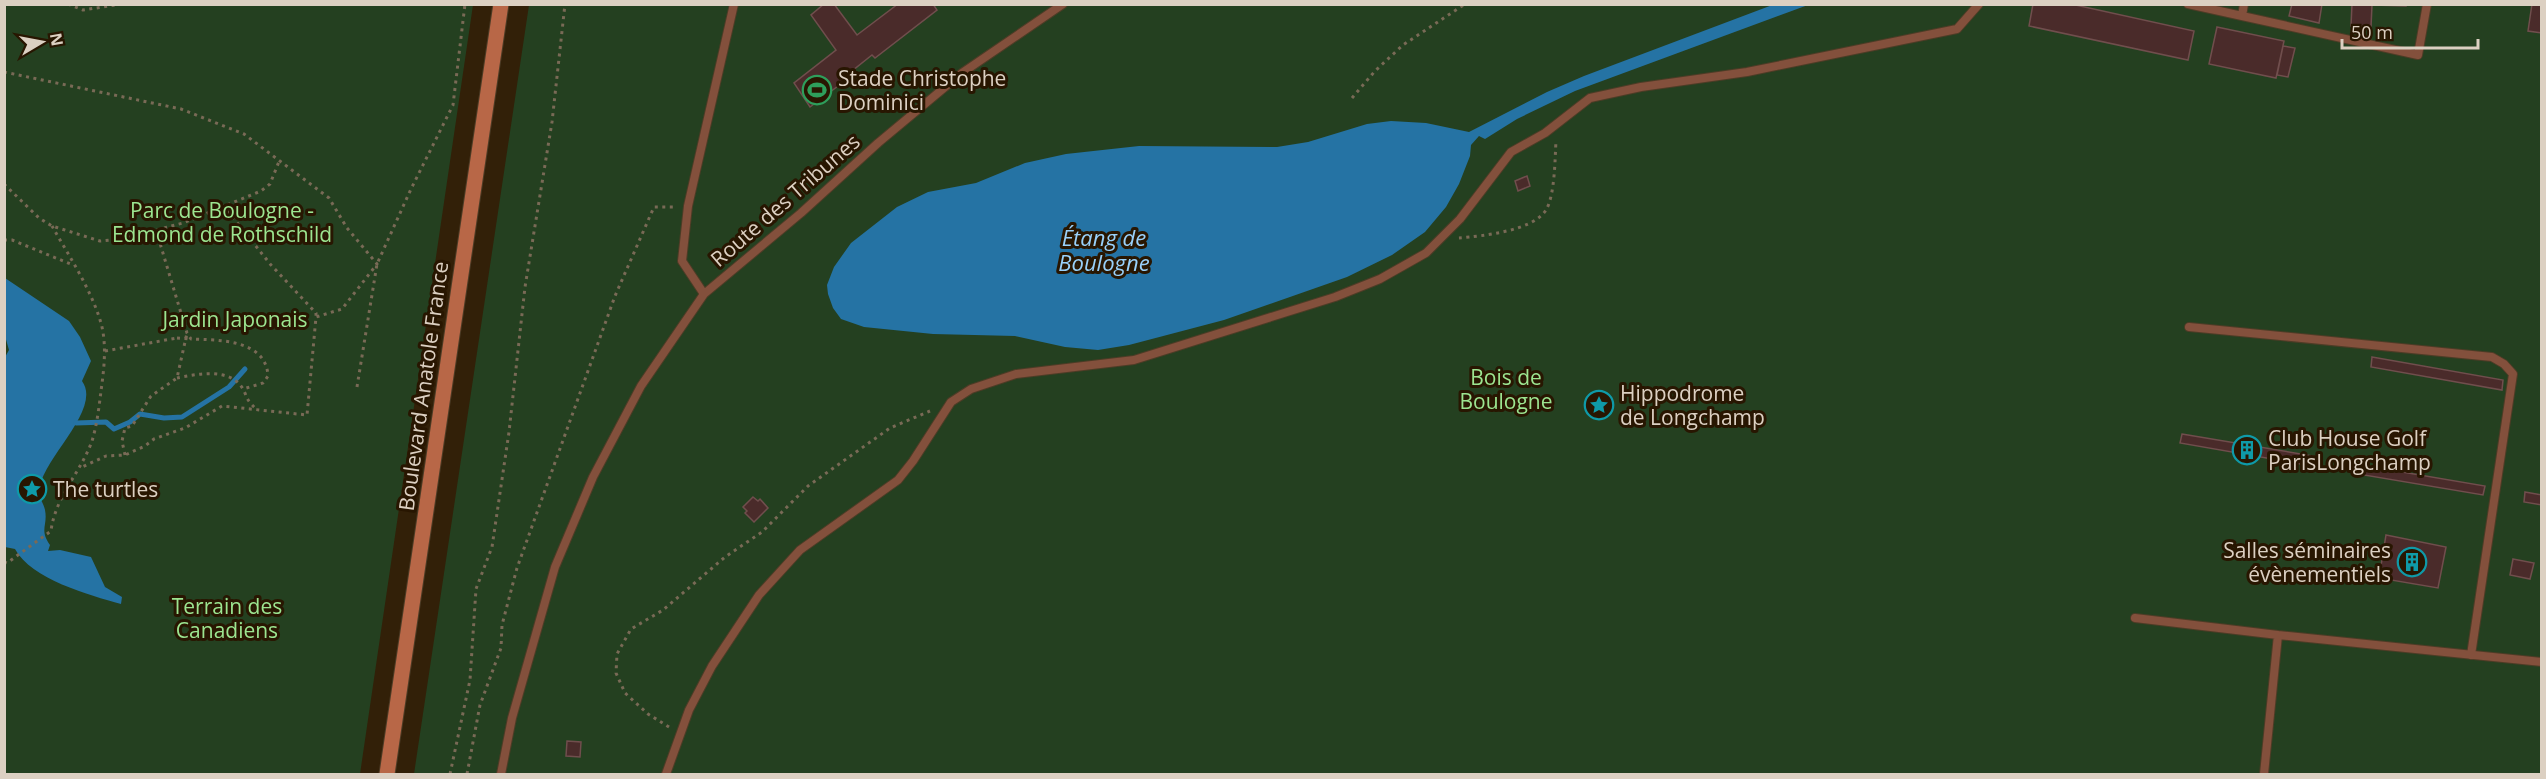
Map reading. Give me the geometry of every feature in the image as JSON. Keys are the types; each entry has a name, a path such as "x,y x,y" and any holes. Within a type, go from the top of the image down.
{"main road":[{"name":"Boulevard Anatole France","path":"387,774 501,4"}],"lane":[{"path":"704,294 682,261 688,206 734,4"},
{"name":"Route des Tribunes","path":"501,774 512,718 555,567 588,487 641,386 704,294 801,213 878,142 962,73 1063,4"},
{"path":"666,774 689,710 712,666 759,595 800,550 898,480 951,402 971,389 1016,374 1134,360 1335,297 1380,279 1426,253 1460,219 1511,152 1545,133 1590,98 1641,87 1747,72 1957,29 1979,4"},
{"path":"2188,4 2418,55 2427,4"},
{"path":"2242,16 2244,4"},
{"path":"2189,327 2492,357 2504,363 2513,374 2471,655"},
{"path":"2135,618 2541,662"},
{"path":"2264,774 2278,635"}],"path":[{"path":"68,4 83,10 122,4"},
{"path":"316,317 342,309 377,264 453,105 465,4"},
{"path":"450,774 470,680 476,589 492,547 525,287 552,122 565,4"},
{"path":"1352,98 1375,71 1403,45 1465,4"},
{"path":"4,72 181,109 244,134 329,198 347,228 377,264 357,387"},
{"path":"1441,238 1491,234 1529,224 1546,210 1554,178 1557,124"},
{"path":"4,183 39,218 52,226 100,241 122,239 183,223 261,191 270,184 280,159"},
{"path":"80,468 106,456 125,455 154,439 185,428 222,406 307,415 316,313 271,266 223,205"},
{"path":"467,774 480,705 501,648 502,625 517,568 615,296 654,207 688,206"},
{"path":"6,562 51,531 52,520 65,489 80,468 92,441 97,417 105,352 101,322 52,226"},
{"path":"156,230 187,333 191,339"},
{"path":"4,240 12,240 73,265"},
{"path":"177,378 187,333"},
{"path":"105,352 177,338 232,341 263,359 268,368 268,376 263,383 243,389"},
{"path":"125,455 122,441 125,428 132,426 151,396 177,378 204,373 230,378 243,389 246,398 257,410"},
{"path":"680,734 648,714 625,693 616,673 617,654 631,629 663,610 725,557 762,532 808,486 843,460 890,428 951,402"}],"green space":[{"name":"Parc de Boulogne - Edmond de Rothschild","path":"5,5 473,5 360,774 5,774"},
{"name":"Bois de Boulogne","path":"529,5 2541,5 2541,774 414,774"}],"water":[{"name":"Étang de Boulogne","path":"1775,4 1808,5 1575,91 1517,119 1485,139 1479,136 1471,145 1470,156 1459,184 1446,207 1425,232 1392,255 1347,277 1224,320 1129,345 1098,350 1065,347 1015,336 933,334 864,327 841,319 833,308 828,294 827,285 834,267 851,243 897,207 928,192 976,183 1025,163 1066,154 1139,146 1277,147 1308,142 1367,124 1391,121 1426,123 1469,132 1547,92 1584,76"},
{"path":"5,278 69,321 80,337 91,361 82,381 86,393 84,406 78,420 49,465 42,479 39,494 45,510 44,531 50,545 48,551 60,550 91,557 105,587 122,597 121,604 78,591 47,577 23,560 15,549 5,547 4,359 9,350 5,336"}],"building":[{"path":"824,4 834,4 857,35 898,4 933,4 937,10 875,58 872,55 852,71 854,74 810,107 794,83 836,50 811,15"},
{"path":"2033,4 2071,4 2194,31 2188,60 2029,26"},
{"path":"2292,4 2322,4 2319,23 2289,16"},
{"path":"2352,4 2406,4 2406,6 2372,5 2371,27 2351,26"},
{"path":"2532,4 2542,5 2542,33 2528,31"},
{"path":"2217,27 2284,41 2276,78 2209,64"},
{"path":"2283,46 2295,48 2288,77 2277,75"},
{"path":"1527,176 1530,186 1518,191 1515,181"},
{"path":"2372,357 2503,380 2502,390 2371,367"},
{"name":"Club House Golf ParisLongchamp","path":"2182,434 2313,456 2312,466 2180,443"},
{"path":"2355,464 2485,486 2483,495 2352,473"},
{"path":"2525,492 2542,495 2542,505 2524,502"},
{"path":"753,497 758,501 760,499 768,508 754,522 745,513 747,511 743,507"},
{"name":"Salles séminaires évènementiels","path":"2386,535 2446,547 2438,588 2379,578"},
{"path":"2513,559 2534,563 2530,579 2510,575"},
{"path":"567,741 581,742 580,757 566,756"}],"waterway":[{"path":"76,423 106,422 114,429 130,422 140,414 164,418 182,417 229,387 245,369"}],"place":[{"name":"Stade Christophe Dominici","path":"817,90"},
{"name":"Hippodrome de Longchamp","path":"1599,405"},
{"name":"Club House Golf ParisLongchamp","path":"2247,450"},
{"name":"The turtles","path":"32,489"},
{"name":"Salles séminaires évènementiels","path":"2412,562"}],"park label":[{"name":"Jardin Japonais","path":"235,319"},
{"name":"Terrain des Canadiens","path":"227,618"}]}
